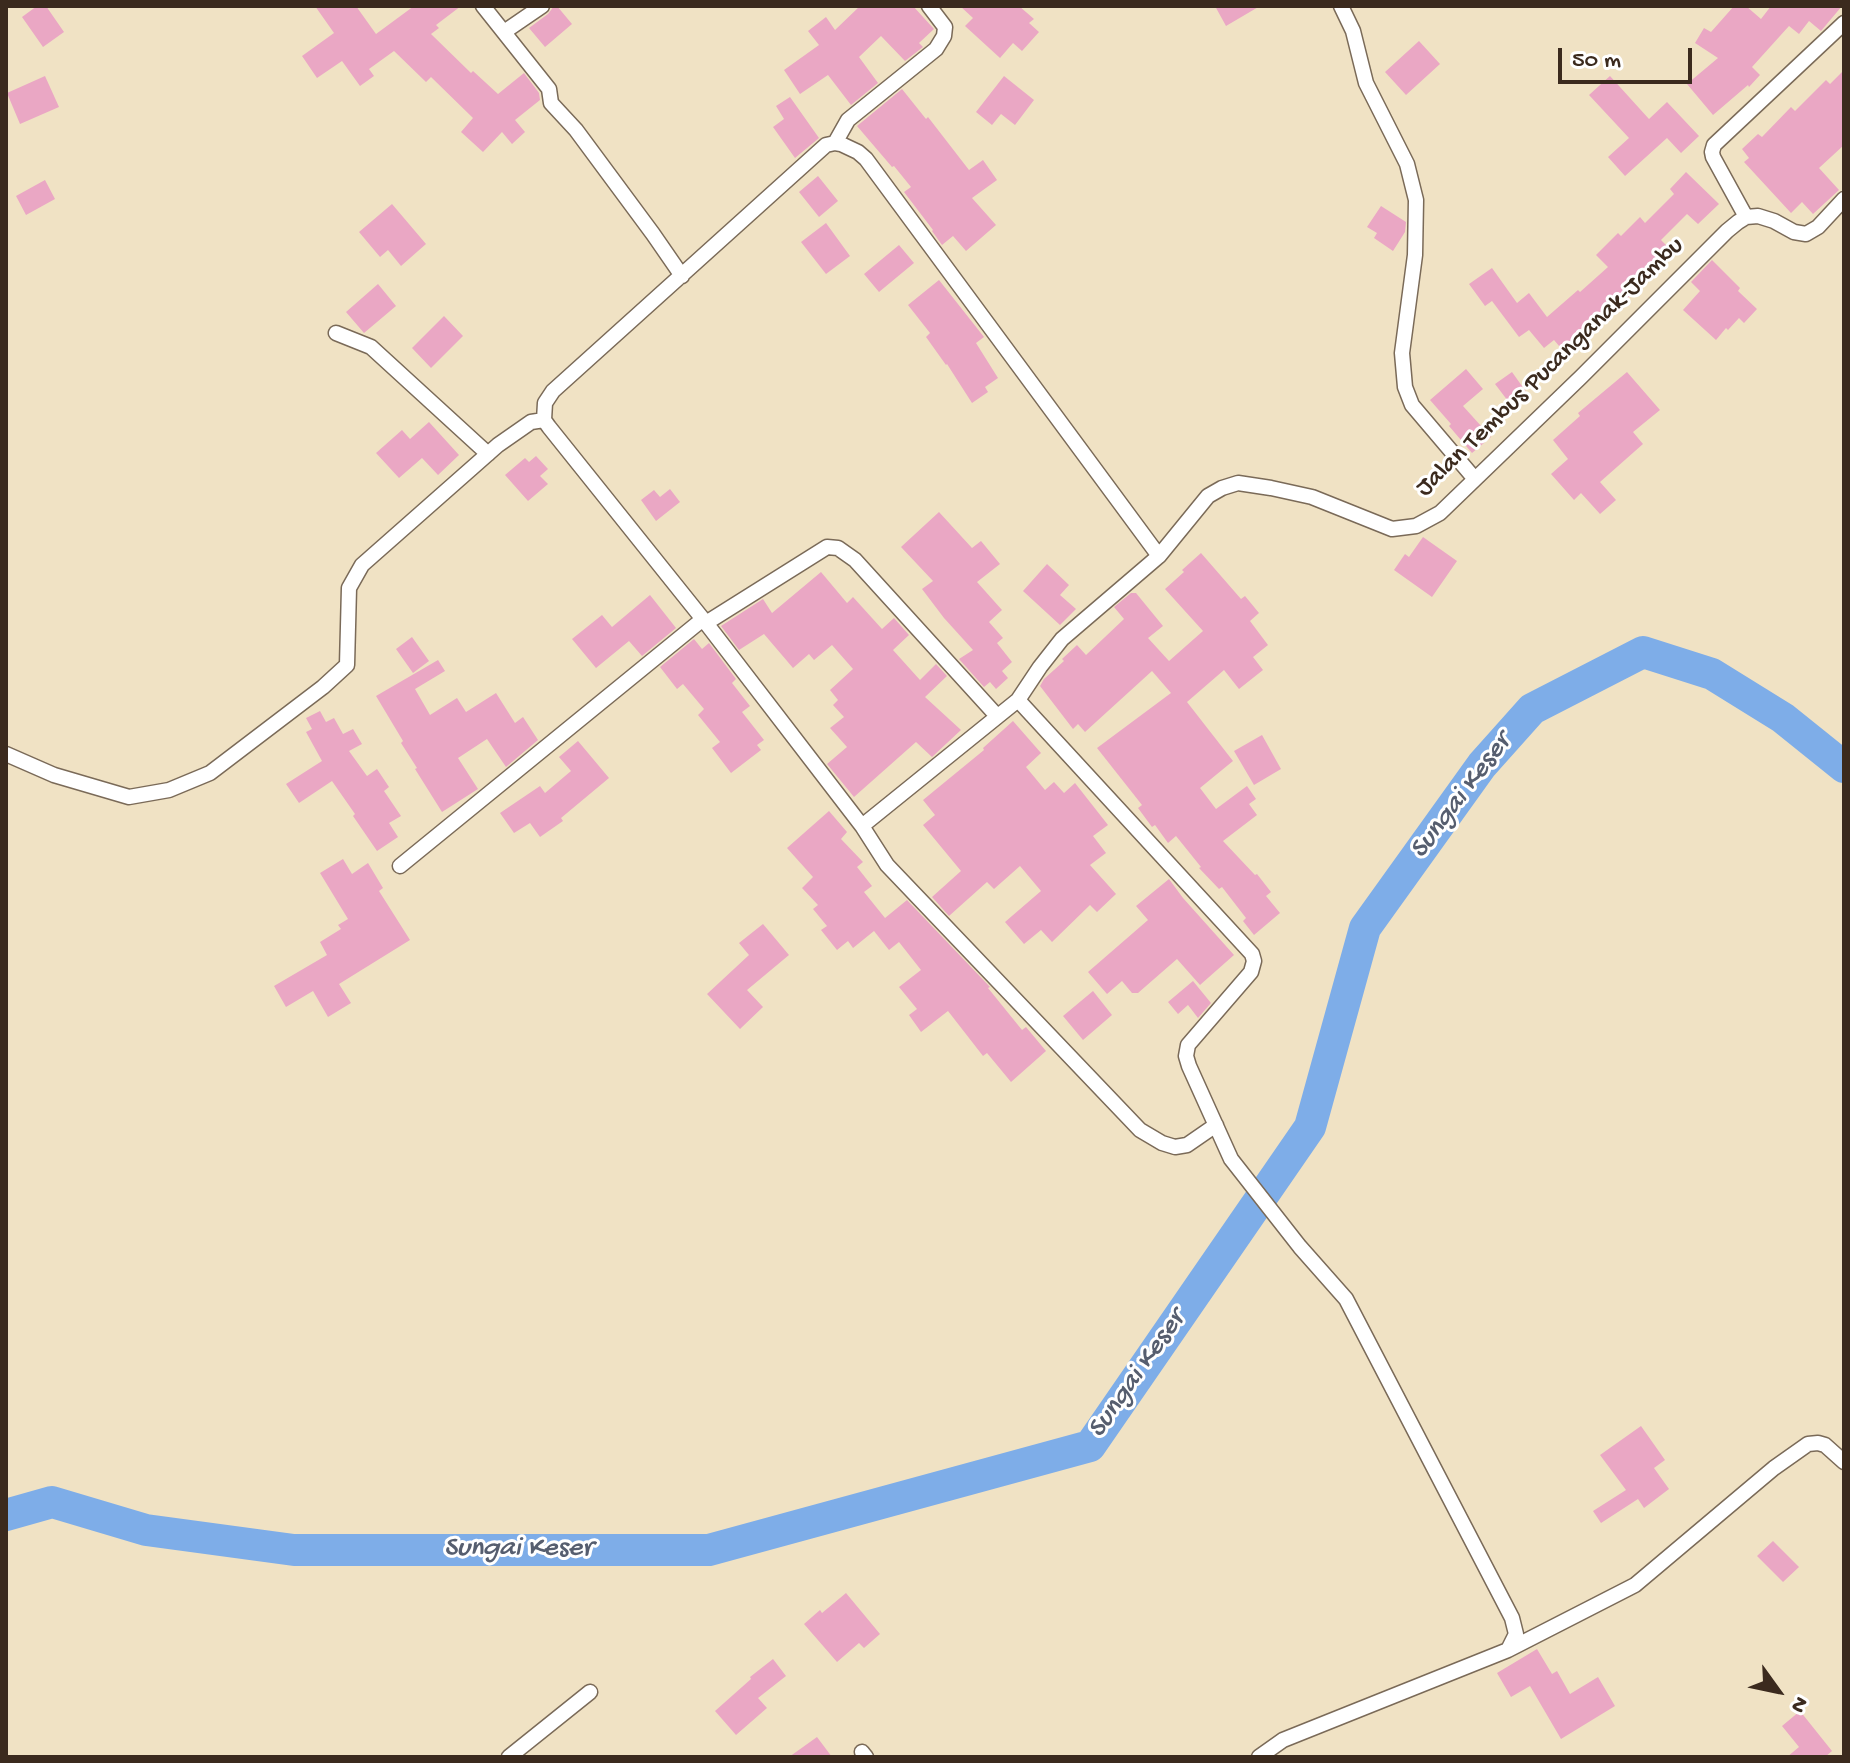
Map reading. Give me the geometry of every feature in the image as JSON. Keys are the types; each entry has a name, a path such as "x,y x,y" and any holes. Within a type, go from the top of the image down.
{"street":[{"path":"483,6 549,89 551,103 576,130 682,276"},
{"path":"504,32 542,6"},
{"path":"835,143 848,120 936,49 944,36 945,27 929,6"},
{"path":"1341,6 1353,31 1366,83 1407,164 1416,200 1415,255 1402,353 1405,387 1412,405 1474,478"},
{"path":"1844,23 1714,145 1712,152 1746,217 1767,218 1794,232 1806,234 1818,227 1844,199"},
{"path":"1159,556 866,159 858,152 835,143 826,145 553,391 545,403 544,420 705,621 862,826 887,865 1140,1130 1175,1147 1187,1145 1216,1125"},
{"name":"Jalan Tembus Pucanganak-Jambu","path":"862,826 1018,700 1062,639 1159,556 1208,496 1238,483 1312,497 1392,529 1416,526 1440,513 1727,231 1746,217"},
{"path":"336,333 371,347 488,454"},
{"path":"6,754 54,775 129,797 169,790 210,773 323,687 347,665 349,588 362,565 488,454 531,422 544,420"},
{"path":"400,866 705,621 827,547 838,548 855,560 997,716"},
{"path":"1018,700 1252,954 1251,972 1188,1045 1186,1056 1189,1066 1231,1159 1300,1247 1346,1299 1512,1618 1516,1634 1508,1650"},
{"path":"1259,1757 1283,1740 1508,1650 1635,1585 1774,1468 1808,1444 1825,1445 1844,1462"},
{"path":"509,1757 590,1692"}],"building":[{"path":"37,6 46,6 64,32 43,47 22,17"},
{"path":"315,6 356,6 376,34 414,6 461,6 436,25 439,28 431,34 498,94 524,73 539,93 540,100 515,120 525,132 512,144 502,132 483,152 461,132 473,118 431,77 426,82 394,51 369,69 374,76 360,86 342,61 317,78 302,56 334,33"},
{"path":"554,6 572,24 545,47 529,28"},
{"path":"860,6 913,6 934,29 919,43 923,47 905,61 881,36 859,57 878,83 851,105 828,75 800,94 784,70 819,45 808,31 826,17 835,30"},
{"path":"960,6 1019,6 1034,19 1029,23 1039,32 1022,51 1013,43 1000,58 965,26 973,18"},
{"path":"1215,6 1260,6 1226,26"},
{"path":"1734,6 1746,6 1761,19 1771,6 1842,6 1821,31 1809,21 1799,34 1789,26 1752,67 1760,75 1713,115 1687,84 1718,58 1695,43 1704,28 1711,32"},
{"path":"1419,41 1440,64 1406,95 1385,72"},
{"path":"1844,70 1844,145 1819,168 1839,190 1813,214 1802,202 1791,213 1744,162 1749,158 1742,149 1758,134 1762,137 1791,107 1795,111 1826,80 1830,84"},
{"path":"45,76 59,107 20,124 7,93"},
{"path":"1004,76 1034,100 1015,125 1001,114 992,125 976,112"},
{"path":"1610,76 1649,119 1667,102 1699,136 1681,153 1667,138 1625,176 1608,157 1629,138 1589,95"},
{"path":"902,89 969,170 983,160 997,180 972,198 996,225 966,251 953,236 942,245 904,192 911,187 857,126"},
{"path":"790,97 819,138 795,158 773,127 784,119 776,106"},
{"path":"1686,172 1719,204 1698,224 1687,214 1661,240 1670,249 1651,267 1653,270 1628,294 1630,296 1565,353 1554,340 1544,348 1529,330 1519,337 1492,301 1485,306 1469,284 1492,268 1517,303 1529,293 1547,317 1608,267 1596,255 1640,217 1645,223 1674,194 1670,189"},
{"path":"818,176 838,201 819,217 799,192"},
{"path":"45,180 55,199 26,215 16,196"},
{"path":"392,204 426,244 401,266 388,250 380,257 359,232"},
{"path":"1381,206 1406,222 1405,232 1393,251 1374,238 1377,233 1367,227"},
{"path":"826,223 850,256 826,274 801,242"},
{"path":"899,245 914,263 879,292 864,274"},
{"path":"1712,260 1757,309 1744,323 1739,318 1716,340 1683,310 1700,291 1691,282"},
{"path":"939,280 984,337 976,343 998,378 985,387 988,392 972,403 926,337 930,333 908,305"},
{"path":"378,284 396,306 364,333 346,312"},
{"path":"444,316 463,336 431,368 412,348"},
{"path":"1466,369 1483,389 1463,406 1491,437 1472,453 1430,400"},
{"path":"1512,372 1527,393 1511,405 1495,384"},
{"path":"1627,372 1660,410 1633,432 1643,444 1600,482 1616,500 1600,514 1581,493 1574,500 1551,474 1568,459 1553,440 1580,416 1578,413"},
{"path":"429,422 459,455 438,475 422,458 399,478 376,453 402,430 410,439"},
{"path":"536,456 548,469 540,476 548,484 528,501 505,475 525,458 529,462"},
{"path":"670,489 680,502 656,521 641,500 654,490 660,497"},
{"path":"939,512 972,548 981,541 1000,564 977,582 1002,610 989,622 1003,638 997,643 1012,662 1002,671 1008,678 996,689 990,682 984,687 959,659 973,650 922,589 933,581 901,547"},
{"path":"1423,537 1457,561 1432,597 1394,570 1405,554 1409,557"},
{"path":"1201,553 1241,599 1245,596 1259,613 1250,621 1268,645 1253,657 1263,670 1239,689 1224,670 1187,702 1233,761 1200,788 1216,809 1247,786 1256,799 1249,804 1257,815 1223,841 1257,874 1271,892 1266,896 1280,913 1254,935 1243,921 1246,918 1222,887 1219,889 1199,868 1176,836 1168,843 1155,825 1152,827 1138,808 1142,805 1097,748 1171,693 1152,671 1085,732 1078,724 1073,729 1040,686 1077,645 1086,655 1124,619 1114,607 1131,593 1136,593 1163,626 1148,638 1169,661 1203,631 1165,589"},
{"path":"1047,564 1069,585 1060,595 1076,609 1060,625 1023,591"},
{"path":"821,572 847,603 853,597 882,629 894,618 909,635 893,650 920,680 936,664 947,676 925,697 961,730 932,757 916,742 854,797 827,764 847,747 830,728 844,717 833,705 838,700 830,690 853,669 832,645 814,660 809,654 793,668 764,634 739,650 721,626 763,599 772,613"},
{"path":"650,595 676,628 642,656 629,641 596,668 572,639 602,615 612,627"},
{"path":"412,637 429,661 413,673 396,649"},
{"path":"694,639 702,649 709,643 736,679 732,683 750,706 742,712 764,740 757,745 761,750 731,773 712,748 720,742 698,715 704,709 683,684 677,689 660,667"},
{"path":"438,660 445,671 415,689 430,715 457,698 466,712 496,693 515,723 523,717 538,740 506,767 487,739 458,758 478,789 442,812 376,696"},
{"path":"320,711 326,722 334,718 343,734 353,729 362,744 349,751 367,776 377,769 389,787 384,791 401,816 389,823 398,837 377,851 332,781 299,803 286,784 322,761 306,732 312,729 306,718"},
{"path":"1013,721 1041,753 1026,767 1045,790 1054,782 1064,793 1075,783 1108,825 1093,836 1106,853 1090,865 1116,894 1097,912 1090,905 1052,942 1041,930 1024,944 1005,922 1041,891 1020,866 994,889 987,882 949,916 932,897 961,871 923,825 935,815 923,800 984,750"},
{"path":"1262,735 1281,769 1254,785 1234,751"},
{"path":"578,741 609,778 561,818 563,821 540,837 530,823 514,833 500,813 540,786 545,793 571,771 559,757"},
{"path":"829,811 847,832 841,839 863,862 857,867 872,886 864,892 885,918 907,900 990,987 1022,1030 1026,1027 1046,1051 1011,1082 987,1053 983,1056 948,1011 921,1032 909,1015 917,1009 899,987 921,970 899,942 889,950 874,931 853,948 848,941 837,950 821,930 827,926 813,909 818,905 802,888 813,877 787,848"},
{"path":"343,859 352,874 368,863 383,888 379,891 410,940 339,984 351,1003 328,1017 313,991 286,1007 274,986 327,955 320,942 341,929 338,925 348,919 320,873"},
{"path":"1169,879 1234,955 1200,985 1177,959 1138,993 1132,993 1122,981 1107,994 1088,972 1148,920 1136,906"},
{"path":"763,924 789,955 747,990 763,1007 740,1029 707,994 749,955 739,943"},
{"path":"1193,981 1211,1003 1198,1018 1188,1005 1178,1014 1168,1002"},
{"path":"1093,991 1112,1015 1083,1040 1063,1016"},
{"path":"1641,1426 1665,1460 1654,1468 1669,1489 1644,1508 1638,1499 1601,1523 1593,1511 1626,1490 1600,1455"},
{"path":"1773,1541 1799,1567 1783,1582 1757,1556"},
{"path":"846,1593 880,1634 864,1648 859,1643 837,1662 804,1624"},
{"path":"1537,1649 1552,1674 1557,1671 1570,1694 1598,1677 1615,1706 1561,1739 1530,1686 1511,1697 1497,1673"},
{"path":"773,1659 786,1676 758,1698 767,1708 736,1735 715,1711"},
{"path":"1800,1711 1832,1751 1825,1757 1787,1757 1799,1747 1782,1726"},
{"path":"817,1737 832,1757 789,1757"}],"waterway":[{"name":"Sungai Keser","path":"6,1515 52,1502 146,1530 294,1550 709,1550 1090,1446 1310,1127 1365,928 1482,765 1532,709 1643,652 1712,674 1783,718 1844,767"}]}
